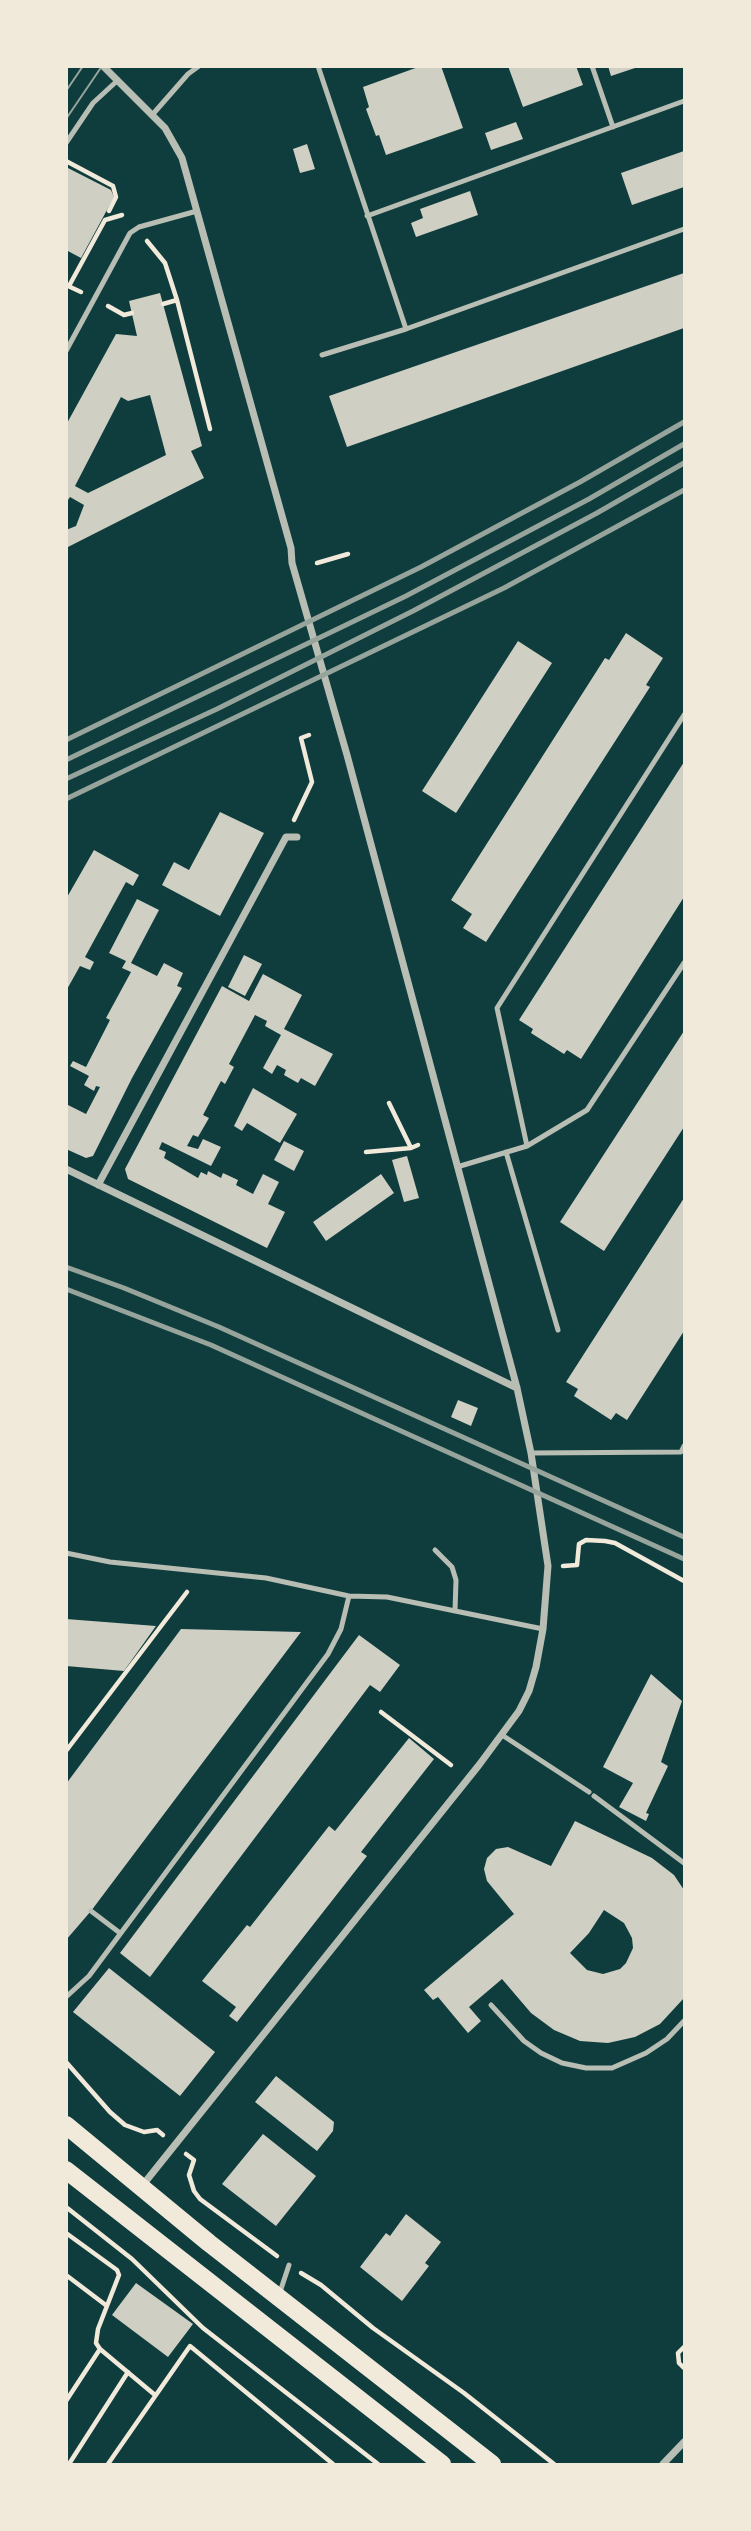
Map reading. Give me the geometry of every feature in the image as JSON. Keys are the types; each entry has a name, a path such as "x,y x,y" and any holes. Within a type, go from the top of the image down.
{"main road":[{"path":"66,2125 278,2298 492,2465"},
{"path":"66,2170 442,2465"}],"street":[{"path":"103,66 153,114 179,150 517,1388 531,1453 548,1566 543,1629 529,1691 502,1735 141,2187"},
{"path":"98,1185 286,837 297,837"},
{"path":"66,1169 517,1388"},
{"path":"663,2465 684,2442"}],"lane":[{"path":"153,114 188,74 199,66"},
{"path":"592,66 613,127"},
{"path":"320,67 406,330"},
{"path":"66,143 93,103 118,80"},
{"path":"367,216 684,102"},
{"path":"66,351 134,230 197,211"},
{"path":"322,355 406,330 684,229"},
{"path":"527,1146 496,1008 684,715"},
{"path":"457,1167 527,1146 587,1110 684,963"},
{"path":"506,1152 558,1329"},
{"path":"531,1453 683,1451"},
{"path":"435,1550 452,1567 456,1580 454,1611"},
{"path":"66,1553 110,1562 266,1578 349,1596 387,1597 543,1629"},
{"path":"66,1997 89,1976 328,1654 341,1629 349,1596"},
{"path":"502,1735 591,1794 684,1863"},
{"path":"91,1911 120,1933"},
{"path":"491,2005 524,2041 533,2047 562,2063 586,2068 612,2068 646,2053 667,2039 684,2021"},
{"path":"278,2298 289,2265"}],"path":[{"path":"66,161 113,186 116,197 109,211"},
{"path":"69,286 105,220 122,215"},
{"path":"146,241 165,263 210,429"},
{"path":"94,299 124,315 132,313"},
{"path":"163,304 177,300"},
{"path":"317,562 348,554"},
{"path":"286,837 313,782 301,738 309,735"},
{"path":"389,1104 411,1148"},
{"path":"366,1152 418,1145"},
{"path":"548,1566 578,1565 579,1544 586,1540 605,1541 615,1543 684,1581"},
{"path":"66,1751 187,1592"},
{"path":"381,1712 451,1765"},
{"path":"66,2063 125,2125 145,2132 157,2130 162,2134"},
{"path":"187,2154 194,2160 189,2175 194,2191 200,2199 270,2251"},
{"path":"66,2207 132,2259 204,2328 378,2465"},
{"path":"66,2233 117,2270 119,2275 98,2329 96,2343 100,2350 155,2395"},
{"path":"66,2275 107,2306"},
{"path":"306,2276 554,2465"},
{"path":"108,2465 190,2346 333,2465"},
{"path":"684,2347 678,2353 679,2363 684,2368"},
{"path":"66,2401 100,2350"},
{"path":"69,2465 128,2372"}],"building":[{"path":"421,66 441,66 463,128 386,155 366,109 369,107 363,87"},
{"path":"508,66 576,66 583,85 523,107"},
{"path":"608,66 638,66 638,67 611,76"},
{"path":"516,122 523,139 491,150 485,133"},
{"path":"307,144 315,169 300,173 293,149"},
{"path":"684,151 684,187 632,205 621,173"},
{"path":"66,167 111,190 114,197 81,258 66,250"},
{"path":"470,191 478,215 416,237 411,223 423,218 420,209"},
{"path":"684,273 684,328 347,447 329,396"},
{"path":"160,293 202,446 191,451 204,478 66,548 66,530 76,526 84,505 70,497 66,503 66,425 116,334 137,336 129,301","holes":["150,395 166,455 88,493 75,486 121,397 128,401"]},
{"path":"626,633 663,658 646,685 650,687 486,942 463,928 472,914 451,900 605,658 609,660"},
{"path":"518,641 552,663 456,813 422,791"},
{"path":"684,762 684,897 581,1059 567,1050 564,1054 531,1033 533,1029 519,1020"},
{"path":"220,812 264,833 220,916 162,885 174,862 189,870"},
{"path":"94,850 139,875 133,886 126,882 85,957 94,962 90,970 80,966 66,991 66,899"},
{"path":"137,899 159,910 131,963 157,976 164,963 183,973 177,986 182,988 93,1156 86,1158 66,1149 66,1104 86,1114 100,1087 96,1086 94,1091 84,1085 89,1076 70,1066 73,1061 86,1067 110,1020 106,1018 131,972 122,968 126,961 109,953"},
{"path":"244,955 262,964 245,996 228,987"},
{"path":"263,974 302,995 284,1029 333,1054 315,1086 301,1078 298,1083 284,1075 286,1070 277,1065 272,1074 263,1068 281,1035 265,1026 267,1021 255,1015 229,1064 234,1067 225,1084 221,1081 203,1115 209,1118 198,1137 193,1135 187,1146 198,1149 203,1139 221,1147 211,1166 162,1142 159,1149 166,1152 164,1158 198,1178 201,1172 207,1175 208,1171 221,1178 223,1173 238,1180 236,1185 253,1194 263,1174 279,1182 268,1204 285,1212 267,1248 128,1179 125,1169 222,986 249,1001"},
{"path":"684,1031 684,1127 604,1251 560,1222"},
{"path":"253,1088 297,1114 280,1143 247,1123 242,1131 234,1126"},
{"path":"284,1141 304,1151 294,1171 274,1160"},
{"path":"407,1156 419,1198 404,1202 392,1160"},
{"path":"381,1174 394,1193 326,1241 313,1222"},
{"path":"684,1198 684,1331 627,1420 616,1413 611,1420 574,1396 578,1389 566,1382"},
{"path":"458,1400 478,1408 471,1426 451,1417"},
{"path":"66,1619 156,1626 124,1671 66,1666"},
{"path":"181,1629 301,1632 91,1911 66,1940 66,1784"},
{"path":"359,1635 400,1665 380,1692 370,1685 150,1977 120,1953"},
{"path":"651,1674 682,1701 661,1762 668,1766 646,1813 649,1814 646,1821 619,1807 633,1783 603,1767"},
{"path":"409,1738 434,1759 361,1852 367,1856 237,2022 229,2016 236,2007 202,1981 247,1925 250,1927 329,1826 335,1831"},
{"path":"575,1821 652,1858 674,1875 684,1890 684,1998 660,2024 635,2037 608,2043 580,2041 554,2030 531,2013 502,1979 469,2007 481,2021 468,2033 438,1997 433,2000 424,1990 514,1914 487,1881 484,1869 487,1858 496,1849 508,1847 551,1866","holes":["604,1910 624,1923 632,1938 633,1948 620,1969 603,1974 587,1970 570,1953 589,1933"]},
{"path":"109,1968 215,2052 180,2096 73,2012"},
{"path":"276,2076 334,2122 333,2131 317,2151 255,2102"},
{"path":"263,2134 316,2176 276,2226 222,2184"},
{"path":"406,2214 441,2242 425,2263 429,2266 402,2301 360,2267 386,2233 390,2236"},
{"path":"136,2283 193,2324 168,2357 112,2315"}],"tram line":[{"path":"66,91 83,66"},
{"path":"66,119 102,66"}],"railway":[{"path":"66,740 421,567 580,482 684,422"},
{"path":"66,760 406,596 589,499 684,444"},
{"path":"66,779 217,709 413,611 597,513 684,463"},
{"path":"66,799 504,588 684,490"},
{"path":"66,1267 219,1327 684,1537"},
{"path":"66,1289 211,1345 684,1559"}]}
